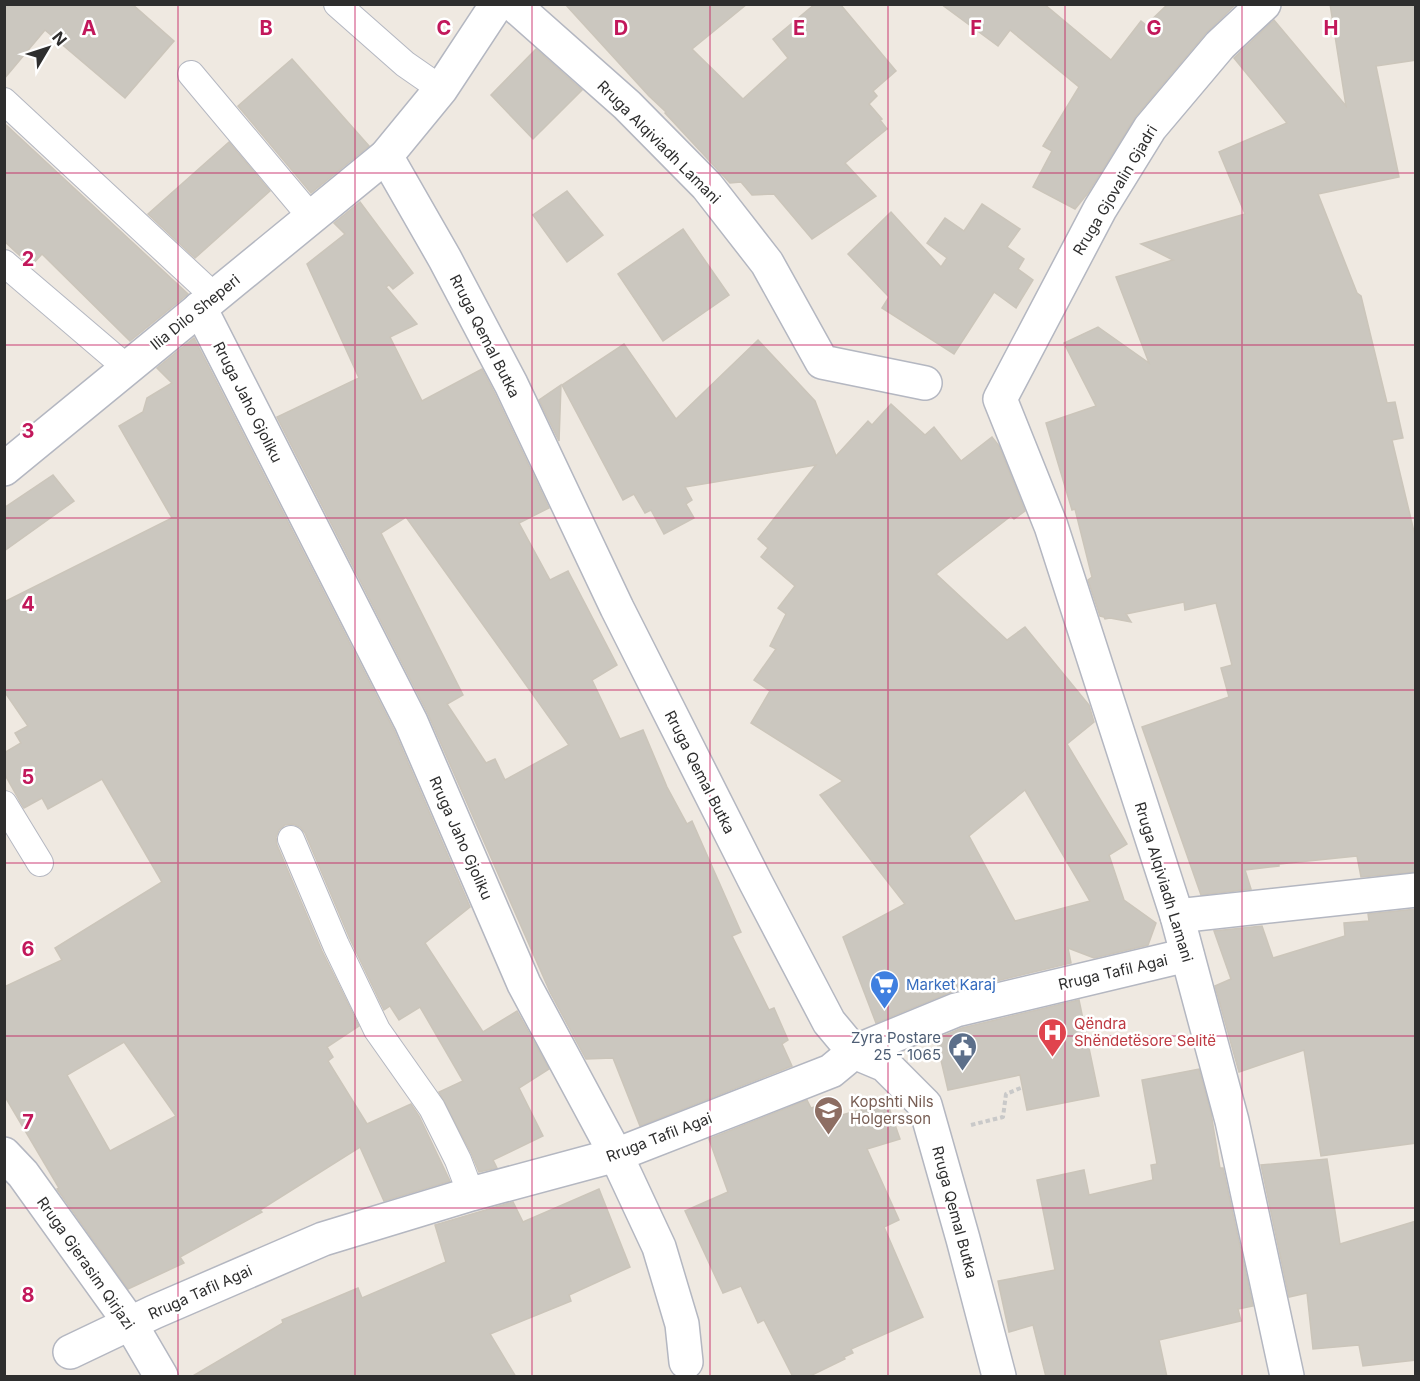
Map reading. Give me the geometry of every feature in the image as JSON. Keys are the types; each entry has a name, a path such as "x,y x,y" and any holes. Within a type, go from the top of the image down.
{"street":[{"name":"Ilia Dilo Sheperi","path":"4,469 386,156 441,89 497,4"},
{"name":"Rruga Alqiviadh Lamani","path":"513,4 627,105 707,186 767,263 822,362 925,384"},
{"name":"Rruga Gjovalin Gjadri","path":"1000,399 1100,209 1150,128 1220,45 1264,4"},
{"name":"Rruga Qemal Butka","path":"386,156 445,259 511,384 617,608 829,1022 854,1052 885,1065 925,1105 999,1377"},
{"name":"Rruga Jaho Gjoliku","path":"207,302 411,722 524,984 616,1155 658,1247 682,1323 681,1369"},
{"name":"Rruga Alqiviadh Lamani","path":"1000,399 1051,526 1177,916 1232,1121 1287,1377"},
{"path":"1177,916 1416,890"},
{"name":"Rruga Tafil Agai","path":"70,1352 130,1323 322,1239 471,1194 616,1155 831,1071 854,1052 956,1010 1187,955"},
{"name":"Rruga Gjerasim Qirjazi","path":"4,1154 23,1174 130,1323 160,1377"}],"lane":[{"path":"337,4 405,64 441,89"},
{"path":"191,74 311,217"},
{"path":"4,101 207,302"},
{"path":"4,262 127,368"},
{"path":"4,804 40,863"},
{"path":"291,839 336,945 377,1030 432,1108 458,1160 471,1194"}],"path":[{"path":"980,1123 1003,1118 1006,1094 1023,1087"}],"building":[{"path":"4,4 132,4 174,41 125,98 45,30 4,79"},
{"path":"565,4 747,4 692,49 743,99 788,58 773,39 815,4 840,4 896,71 873,91 877,96 869,104 887,129 845,163 876,196 812,239 774,194 752,195 741,182 730,183"},
{"path":"941,4 1044,4 1111,60 1141,21 1146,25 1168,4 1236,4 1206,33 1136,116 1088,193 1075,209 1033,187 1052,151 1043,146 1079,87 1010,30 998,46"},
{"path":"1330,4 1416,4 1416,60 1376,66 1399,177 1318,194 1357,293 1361,296 1387,403 1395,402 1403,438 1392,440 1416,540 1416,872 1361,877 1357,856 1279,864 1279,866 1245,870 1251,889 1201,895 1142,727 1229,697 1221,668 1232,665 1216,603 1185,610 1184,602 1126,614 1131,622 1105,619 1100,616 1088,580 1092,577 1075,509 1072,510 1046,423 1096,406 1064,343 1098,327 1149,363 1116,277 1173,260 1141,244 1245,214 1219,152 1287,123 1234,58 1274,20 1346,106"},
{"path":"536,49 582,90 533,139 491,95"},
{"path":"292,59 369,146 311,193 238,106"},
{"path":"4,123 188,294 130,341 42,254 31,266 4,241"},
{"path":"229,142 270,191 195,258 148,214"},
{"path":"567,191 603,235 567,262 533,215"},
{"path":"360,202 413,273 393,289 389,285 386,287 417,324 390,337 422,401 482,369 549,508 519,523 550,580 568,571 617,665 592,680 620,739 643,730 667,787 687,824 692,821 741,932 732,936 769,1010 774,1008 788,1040 782,1044 792,1066 640,1126 613,1058 586,1059 550,992 428,714 277,417 359,378 307,264 345,234 334,223","holes":["406,517 569,745 505,780 495,759 486,763 447,704 463,695 381,533"]},
{"path":"982,204 1020,229 1007,247 1024,259 1018,269 1033,280 1016,308 994,292 954,354 882,308 889,297 848,254 891,212 941,267 947,258 927,243 945,218 964,231"},
{"path":"683,229 729,295 663,341 618,274"},
{"path":"194,338 394,730 470,907 425,943 483,1032 517,1011 549,1069 519,1088 543,1136 493,1160 497,1168 479,1172 439,1092 463,1081 420,1007 399,1020 390,1006 384,1010 350,939 305,833 293,824 285,825 276,837 277,845 322,951 359,1026 327,1047 333,1057 328,1061 367,1124 411,1104 450,1181 384,1201 360,1147 260,1210 262,1212 180,1257 184,1263 128,1289 57,1189 59,1188 4,1095 4,987 62,960 55,948 162,882 102,779 48,809 42,798 24,808 22,805 4,773 4,753 21,743 15,733 28,726 4,691 4,602 172,518 119,426 143,412 147,398 172,383 157,368","holes":["124,1042 176,1116 110,1151 67,1075"]},
{"path":"758,340 815,401 836,456 868,421 872,425 891,404 925,435 934,427 961,461 992,437 999,446 1025,511 1014,519 1011,516 936,574 1007,640 1025,627 1089,705 1094,722 1067,744 1127,844 1109,855 1124,900 1156,923 1148,945 1094,958 1068,948 1071,963 951,992 876,1023 843,937 905,904 820,795 843,781 751,723 770,691 754,680 776,649 770,646 786,614 778,608 795,586 761,557 768,548 758,539 816,465 685,487 692,500 686,504 694,518 664,534 651,510 645,513 634,494 623,500 562,385 624,344 676,419","holes":["1025,790 1090,901 1015,921 969,836"]},
{"path":"561,385 559,441 539,400"},
{"path":"53,475 74,501 4,551 4,508"},
{"path":"1416,909 1416,1143 1321,1156 1304,1050 1239,1072 1215,986 1231,979 1214,931 1262,926 1273,958 1345,936 1344,923 1369,921 1368,914"},
{"path":"1079,1000 1099,1096 1027,1110 1020,1075 948,1090 936,1039 962,1028"},
{"path":"1199,1069 1211,1113 1220,1168 1223,1168 1253,1306 1238,1309 1241,1321 1159,1340 1167,1377 1046,1377 1033,1325 1009,1332 998,1281 1055,1270 1037,1180 1084,1170 1089,1195 1153,1180 1151,1165 1157,1164 1142,1080"},
{"path":"807,1100 811,1108 837,1101 842,1115 887,1102 900,1139 867,1149 899,1220 884,1227 923,1317 851,1349 853,1353 844,1357 845,1359 808,1377 793,1377 764,1320 758,1323 741,1286 723,1293 685,1211 728,1192 709,1139"},
{"path":"1327,1159 1340,1244 1416,1221 1416,1360 1363,1366 1359,1345 1313,1349 1307,1293 1289,1297 1261,1165"},
{"path":"599,1189 630,1267 569,1295 571,1301 490,1334 516,1377 191,1377 283,1323 282,1320 358,1288 362,1298 446,1262 435,1225 513,1202 523,1222"}],"place":[{"name":"Market Karaj","path":"885,1010"},
{"name":"Qëndra Shëndetësore Selitë","path":"1053,1058"},
{"name":"Zyra Postare 25 - 1065","path":"962,1072"},
{"name":"Kopshti Nils Holgersson","path":"829,1136"}]}
